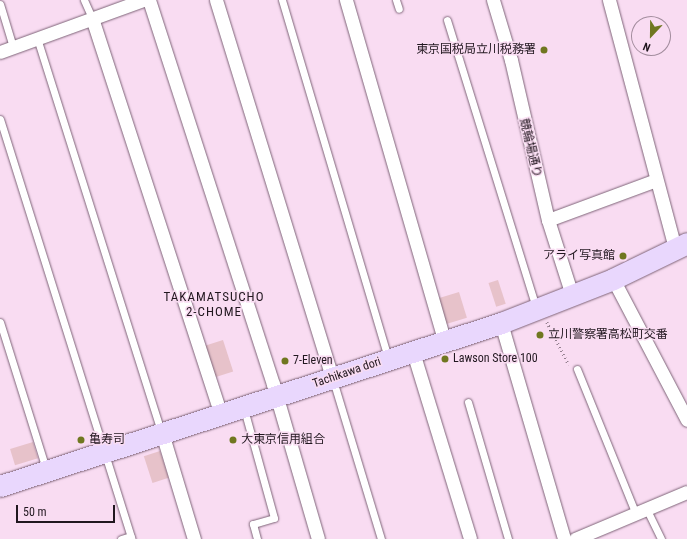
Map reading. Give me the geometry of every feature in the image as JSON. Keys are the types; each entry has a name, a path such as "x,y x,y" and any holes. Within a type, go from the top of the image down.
{"main road":[{"name":"Tachikawa dori","path":"0,486 501,323 541,314 572,295 614,279 681,246"}],"street":[{"path":"0,52 143,0"},
{"path":"149,0 277,396 318,539"},
{"path":"216,0 332,378"},
{"path":"346,0 445,342"},
{"name":"競輪場通り","path":"493,0 511,60 548,220 572,295"},
{"path":"609,0 656,180 681,246"},
{"path":"92,18 221,415"},
{"path":"548,220 656,180"},
{"path":"614,279 687,420"},
{"path":"501,323 564,539"},
{"path":"413,352 470,539"},
{"path":"162,434 194,539"},
{"path":"576,539 687,492"}],"lane":[{"path":"84,0 92,18"},
{"path":"282,0 388,359"},
{"path":"396,0 399,10"},
{"path":"0,4 13,47"},
{"path":"447,20 541,314"},
{"path":"37,38 162,434"},
{"path":"0,119 103,452 131,537 121,539"},
{"path":"0,322 46,471"},
{"path":"577,369 641,512 661,539"},
{"path":"332,378 381,539"},
{"path":"468,402 508,539"},
{"path":"244,407 274,518 253,524 257,539"}],"path":[{"path":"541,314 568,365 577,369"}],"building":[{"path":"498,280 506,304 496,307 488,283"},
{"path":"459,292 467,318 444,325 436,299"},
{"path":"223,340 233,371 215,377 205,346"},
{"path":"33,442 38,458 15,465 10,449"},
{"path":"160,451 169,478 152,483 144,456"}],"place":[{"name":"東京国税局立川税務署","path":"544,50"},
{"name":"アライ写真館","path":"623,256"},
{"name":"立川警察署高松町交番","path":"540,335"},
{"name":"Lawson Store 100","path":"445,359"},
{"name":"7-Eleven","path":"285,361"},
{"name":"亀寿司","path":"81,440"},
{"name":"大東京信用組合","path":"233,440"}],"district":[{"name":"TAKAMATSUCHO 2-CHOME","path":"214,306"}]}
